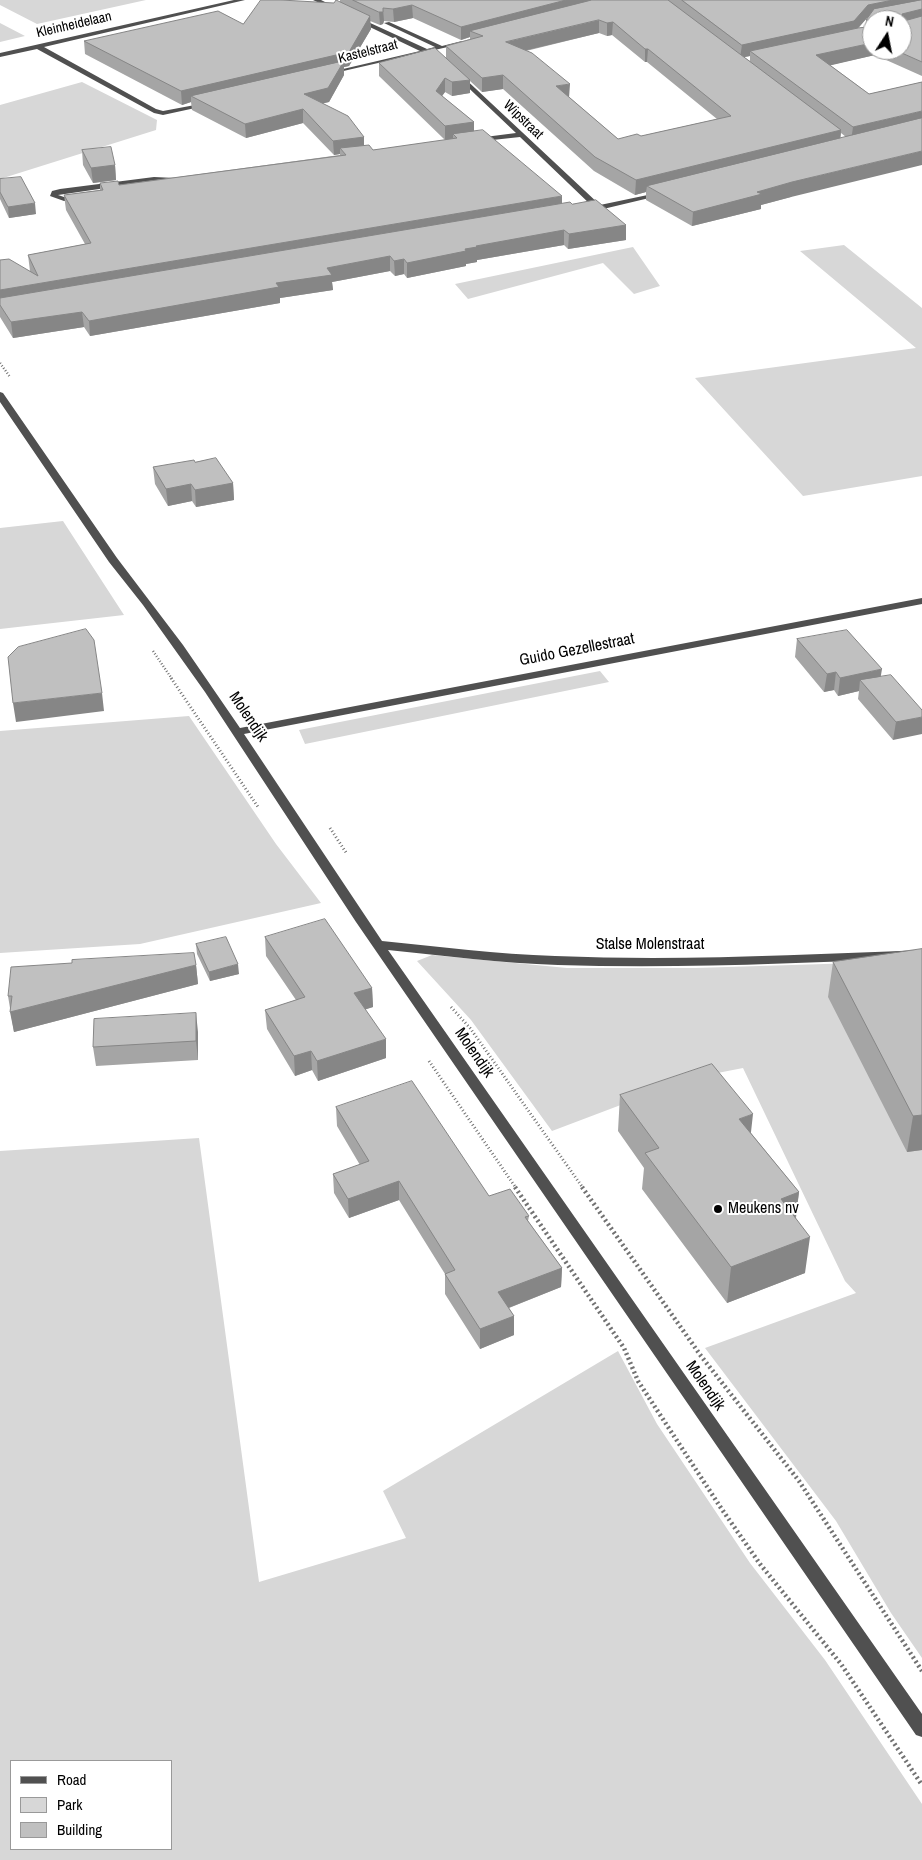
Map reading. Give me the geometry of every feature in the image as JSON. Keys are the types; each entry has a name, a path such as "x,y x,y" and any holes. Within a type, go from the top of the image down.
{"street":[{"name":"Kleinheidelaan","path":"0,55 242,0"},
{"path":"316,0 341,12"},
{"path":"335,0 344,4"},
{"path":"350,16 436,56"},
{"path":"380,20 442,48"},
{"name":"Kastelstraat","path":"320,76 470,41"},
{"path":"37,46 154,111 163,113 214,102"},
{"name":"Wipstraat","path":"450,68 519,135 599,208"},
{"path":"471,141 519,135"},
{"path":"177,180 154,179 60,191 55,193 54,196 64,199 74,198 160,186 187,178"},
{"path":"580,211 670,192"},
{"name":"Molendijk","path":"0,395 113,560 238,732 379,945 922,1729"},
{"name":"Guido Gezellestraat","path":"238,732 922,601"},
{"name":"Stalse Molenstraat","path":"379,945 480,956 581,961 734,961 922,954"}],"path":[{"path":"0,364 12,380"},
{"path":"151,648 262,813"},
{"path":"325,822 348,856"},
{"path":"446,1003 470,1028 701,1356 799,1481 922,1671"},
{"path":"428,1060 624,1348 638,1381 721,1508 760,1564 841,1664 922,1785"}],"green space":[{"path":"0,0 146,0 37,24 0,5"},
{"path":"0,23 25,36 0,42"},
{"path":"82,82 157,120 156,130 0,179 0,105"},
{"path":"844,245 922,308 922,476 803,496 695,378 916,348 800,251"},
{"path":"633,247 660,286 634,294 603,263 468,299 455,284"},
{"path":"63,521 124,615 0,629 0,528"},
{"path":"600,671 609,682 305,744 299,730"},
{"path":"189,716 276,844 321,903 140,944 0,953 0,731"},
{"path":"432,955 567,968 695,968 922,961 922,1658 891,1613 836,1521 705,1348 856,1293 845,1281 743,1068 692,1078 552,1131 471,1020 417,961"},
{"path":"199,1138 259,1582 406,1538 383,1491 618,1351 657,1424 750,1563 825,1660 922,1804 922,1860 0,1860 0,1151"}],"building":[{"path":"261,0 334,3 336,0 370,16 349,52 181,91 84,41 218,11 243,24"},
{"path":"353,0 566,0 461,27 412,5 393,9 383,8 383,12 379,12"},
{"path":"592,0 668,0 841,130 636,180 595,157 503,75 482,78 446,46 483,36 470,31","holes":["599,20 607,23 613,22 731,116 641,136 637,134 618,139 556,86 570,84 532,53 506,42"]},
{"path":"682,0 893,0 868,5 854,21 742,45"},
{"path":"922,0 922,9 912,12 874,9"},
{"path":"922,16 922,62 912,58 912,19"},
{"path":"862,28 862,45 816,55 869,94 922,82 922,111 853,127 750,51"},
{"path":"435,48 470,80 452,82 445,78 436,91 474,122 445,126 379,63"},
{"path":"344,61 328,88 304,94 348,116 364,137 333,141 303,109 245,124 191,96"},
{"path":"922,118 922,151 792,182 757,192 762,194 693,212 647,186"},
{"path":"483,130 562,196 0,290 0,260 9,259 38,276 28,255 91,243 64,195 103,190 100,183 118,181 119,185 346,155 340,148 369,145 373,150 457,138 453,134"},
{"path":"111,147 115,165 91,168 82,150"},
{"path":"21,177 35,203 8,207 0,192 0,179"},
{"path":"596,200 626,225 569,234 564,230 476,246 465,249 466,251 407,263 404,259 394,261 390,256 327,268 332,275 276,283 279,287 89,321 82,312 11,322 0,305 0,298 570,202 572,204"},
{"path":"216,458 233,483 195,490 191,484 166,489 153,467 194,460 195,462"},
{"path":"86,629 94,640 102,693 13,703 8,657 18,647"},
{"path":"847,630 882,669 840,678 836,672 827,674 797,639"},
{"path":"891,675 922,710 922,717 896,722 860,680"},
{"path":"325,919 372,988 354,993 386,1039 317,1061 311,1051 294,1056 265,1010 305,997 265,937"},
{"path":"226,937 238,964 209,972 196,944"},
{"path":"922,949 922,1115 913,1116 833,962"},
{"path":"194,953 196,965 10,1012 12,996 8,996 11,967 72,963 72,960"},
{"path":"196,1013 196,1041 93,1047 94,1019"},
{"name":"Meukens nv","path":"712,1064 753,1114 739,1119 799,1192 781,1199 810,1237 731,1267 645,1153 659,1148 620,1095"},
{"path":"412,1081 489,1196 510,1189 529,1216 525,1217 562,1268 498,1292 514,1316 480,1329 445,1274 455,1270 399,1181 348,1199 333,1174 369,1161 336,1107"}],"place":[{"name":"Meukens nv","path":"718,1209"}]}
